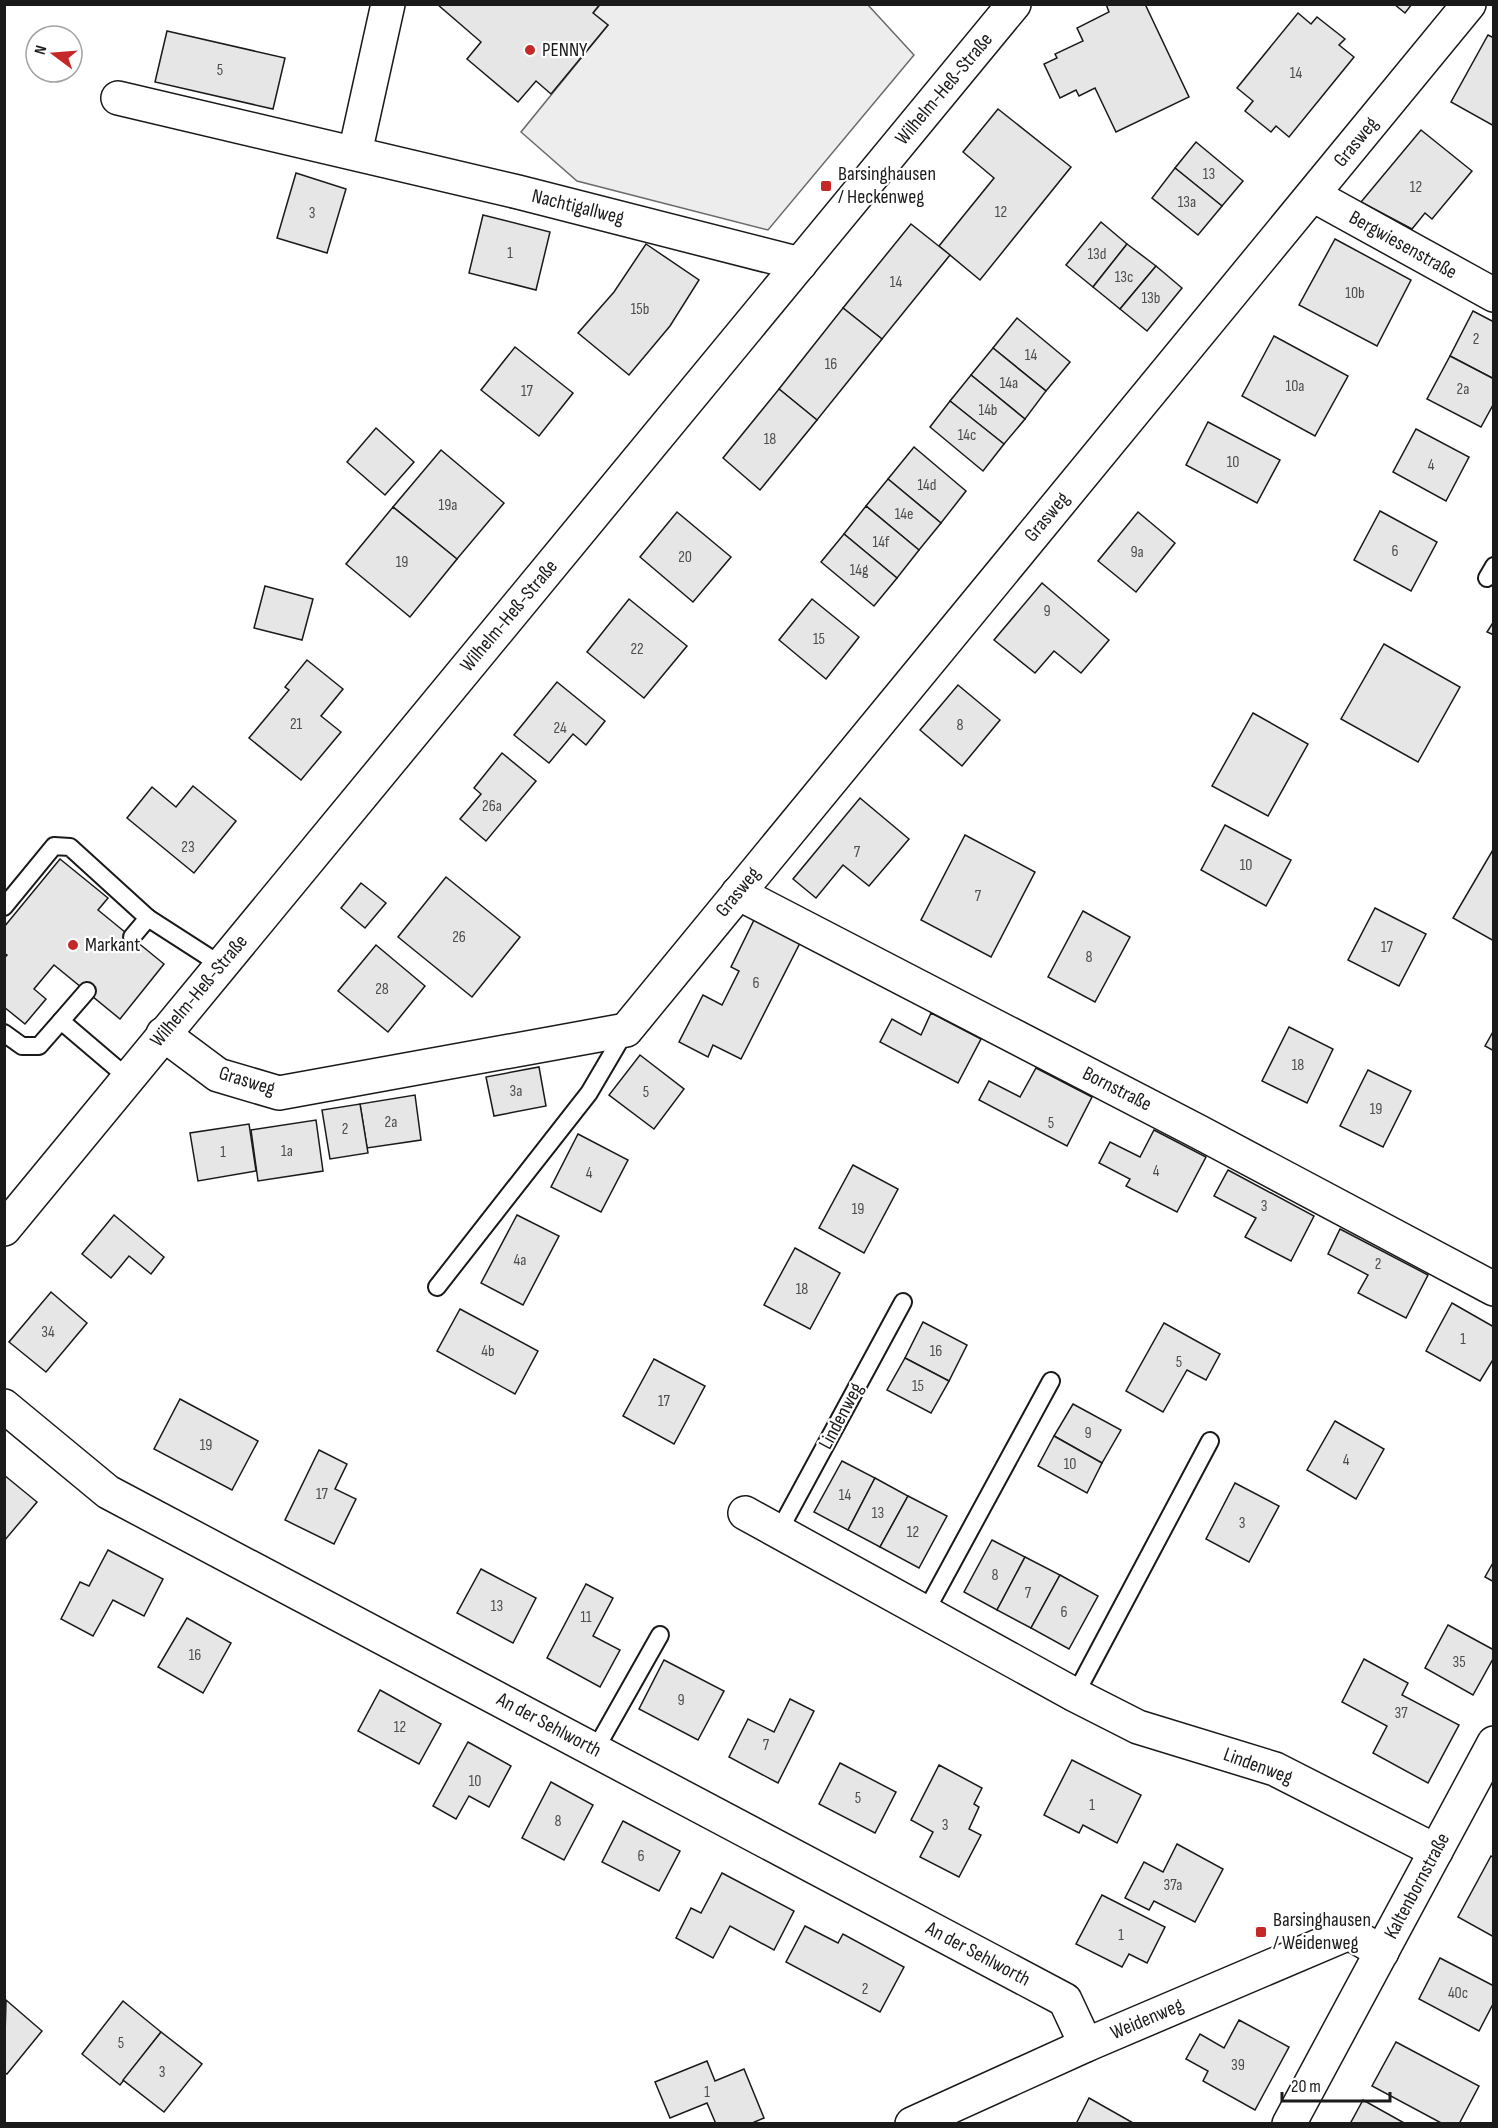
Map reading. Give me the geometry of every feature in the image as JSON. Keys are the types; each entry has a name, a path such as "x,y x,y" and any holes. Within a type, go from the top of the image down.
{"street":[{"path":"355,153 388,4"},
{"name":"Wilhelm-Heß-Straße","path":"4,1229 1014,4"},
{"name":"Grasweg","path":"163,1034 218,1075 279,1093 626,1030 1469,4"},
{"name":"Nachtigallweg","path":"118,98 518,192 800,264"},
{"name":"Bergwiesenstraße","path":"1313,195 1494,295"},
{"name":"Bornstraße","path":"738,893 1199,1132 1494,1289"},
{"name":"An der Sehlworth","path":"4,1406 108,1492 1065,2000 1086,2045"},
{"name":"Lindenweg","path":"745,1513 1075,1695 1138,1727 1275,1768 1436,1851"},
{"name":"Kaltenbornstraße","path":"1289,2124 1494,1743"},
{"name":"Weidenweg","path":"912,2124 1086,2045 1349,1933 1382,1952"}],"lane":[{"path":"4,907 54,846 69,847 148,918 221,964"},
{"path":"132,938 148,918"},
{"path":"4,1033 22,1046 39,1046 87,991"},
{"path":"61,1021 128,1078"},
{"name":"Grasweg","path":"437,1287 589,1093 626,1030"},
{"name":"Lindenweg","path":"779,1531 903,1302"},
{"path":"926,1611 1051,1381"},
{"path":"1075,1695 1210,1441"},
{"path":"595,1750 660,1635"}],"shaded area":[{"path":"600,5 868,5 914,55 768,230 577,181 521,132 608,25 593,13"}],"building":[{"name":"PENNY","path":"437,4 600,4 593,13 608,25 551,94 536,81 518,102 467,59 481,42"},
{"path":"1106,4 1145,4 1189,97 1116,132 1095,88 1079,96 1076,90 1060,98 1044,64 1057,58 1055,54 1083,41 1077,28 1109,12"},
{"path":"1394,4 1412,4 1405,13"},
{"path":"1298,13 1311,24 1317,17 1345,39 1339,45 1354,57 1289,137 1276,126 1271,132 1245,111 1253,101 1237,88"},
{"path":"167,31 285,58 273,109 155,82"},
{"path":"1488,35 1494,38 1494,126 1451,102"},
{"path":"998,109 1071,167 980,280 939,246 994,178 963,152"},
{"path":"1421,130 1472,171 1432,219 1425,213 1412,229 1361,202"},
{"path":"1196,142 1243,181 1222,206 1175,168"},
{"path":"1175,168 1222,206 1198,235 1152,198"},
{"path":"296,173 346,189 327,253 277,238"},
{"path":"483,215 550,232 536,290 469,273"},
{"path":"1101,222 1127,244 1093,287 1066,265"},
{"path":"911,224 950,255 882,339 843,308"},
{"path":"1335,239 1411,280 1377,346 1299,305"},
{"path":"646,244 699,280 670,326 629,375 578,333 614,292"},
{"path":"1127,244 1156,266 1120,309 1093,287"},
{"path":"1156,266 1182,288 1147,331 1120,309"},
{"path":"843,308 882,339 817,420 779,389"},
{"path":"1473,311 1494,322 1494,379 1450,356"},
{"path":"1017,318 1070,362 1046,391 993,348"},
{"path":"1274,336 1348,376 1315,436 1242,396"},
{"path":"515,347 573,393 539,436 481,390"},
{"path":"993,348 1046,391 1025,419 971,375"},
{"path":"1450,356 1494,379 1494,403 1481,427 1427,399"},
{"path":"971,375 1025,419 1004,444 950,401"},
{"path":"779,389 817,420 760,490 723,458"},
{"path":"950,401 1004,444 983,471 930,427"},
{"path":"1208,422 1280,460 1257,503 1186,465"},
{"path":"376,428 414,462 385,495 347,462"},
{"path":"1416,429 1469,457 1446,501 1393,472"},
{"path":"914,447 966,491 941,523 888,479"},
{"path":"441,450 504,503 457,559 393,507"},
{"path":"888,479 941,523 919,550 866,506"},
{"path":"866,506 919,550 897,578 844,534"},
{"path":"393,507 457,559 410,617 346,564"},
{"path":"1380,511 1437,542 1411,591 1354,560"},
{"path":"677,512 731,557 693,602 640,557"},
{"path":"1138,512 1175,543 1136,592 1098,561"},
{"path":"844,534 897,578 874,606 821,562"},
{"path":"1042,583 1109,640 1081,673 1054,651 1035,673 994,640"},
{"path":"265,586 313,599 302,640 254,628"},
{"path":"629,599 687,646 644,698 587,652"},
{"path":"812,599 859,637 826,679 779,640"},
{"path":"1494,621 1494,635 1487,632"},
{"path":"1384,644 1460,687 1418,762 1341,719"},
{"path":"307,660 343,689 321,716 341,732 301,780 249,738 289,690 285,687"},
{"path":"557,682 605,721 586,745 573,734 549,763 514,735"},
{"path":"958,685 1000,720 962,766 920,730"},
{"path":"1253,713 1308,744 1268,816 1212,786"},
{"path":"502,753 536,781 486,841 460,819 481,794 474,788"},
{"path":"193,786 236,821 194,873 127,818 152,787 176,807"},
{"path":"860,798 909,839 869,886 843,865 816,898 793,879"},
{"path":"1225,825 1291,860 1266,906 1201,870"},
{"path":"965,835 1035,872 991,957 921,920"},
{"path":"1494,848 1494,941 1453,918"},
{"name":"Markant","path":"60,859 108,898 98,910 164,964 120,1019 54,965 34,989 46,999 25,1024 4,1007 4,958 7,955 4,953 4,927"},
{"path":"446,877 520,937 472,997 398,937"},
{"path":"361,883 386,903 365,928 341,908"},
{"path":"1375,908 1426,934 1399,986 1348,960"},
{"path":"1083,911 1130,937 1095,1002 1048,977"},
{"path":"755,918 801,941 741,1059 713,1045 708,1057 679,1042 703,995 722,1005 739,971 731,967"},
{"path":"376,945 425,986 388,1032 338,991"},
{"path":"931,1013 981,1039 958,1083 880,1042 892,1019 921,1035"},
{"path":"1289,1027 1333,1049 1307,1103 1262,1081"},
{"path":"1494,1030 1494,1051 1485,1046"},
{"path":"640,1055 684,1089 654,1129 609,1095"},
{"path":"539,1067 546,1106 494,1116 486,1077"},
{"path":"1036,1068 1092,1097 1067,1146 979,1100 989,1081 1020,1097"},
{"path":"1368,1070 1411,1091 1383,1147 1340,1126"},
{"path":"415,1095 421,1140 367,1148 360,1104"},
{"path":"360,1104 368,1153 330,1159 322,1110"},
{"path":"316,1120 323,1171 258,1181 251,1130"},
{"path":"249,1124 256,1171 198,1181 190,1133"},
{"path":"1154,1130 1206,1157 1177,1212 1126,1186 1130,1179 1099,1163 1110,1142 1140,1157"},
{"path":"578,1134 628,1160 601,1212 551,1187"},
{"path":"853,1165 898,1189 864,1253 819,1228"},
{"path":"1228,1170 1314,1216 1291,1261 1245,1237 1256,1218 1214,1196"},
{"path":"114,1215 164,1257 151,1274 129,1256 111,1278 82,1254"},
{"path":"517,1215 559,1236 523,1305 481,1283"},
{"path":"1340,1229 1428,1275 1406,1318 1358,1293 1368,1275 1328,1254"},
{"path":"795,1248 840,1273 810,1329 764,1305"},
{"path":"51,1292 87,1323 46,1372 9,1342"},
{"path":"1452,1303 1494,1327 1494,1358 1480,1381 1426,1351"},
{"path":"460,1309 538,1351 515,1394 437,1351"},
{"path":"923,1322 967,1345 949,1381 905,1358"},
{"path":"1164,1323 1220,1354 1206,1380 1187,1370 1163,1412 1126,1391"},
{"path":"905,1358 949,1381 931,1413 887,1390"},
{"path":"654,1359 705,1386 674,1444 623,1416"},
{"path":"180,1399 258,1441 232,1490 154,1449"},
{"path":"1073,1404 1121,1430 1102,1463 1054,1436"},
{"path":"1335,1421 1384,1449 1356,1499 1307,1470"},
{"path":"1054,1436 1102,1463 1087,1493 1038,1466"},
{"path":"319,1450 347,1464 335,1489 356,1499 334,1544 285,1520"},
{"path":"842,1461 875,1478 848,1530 814,1512"},
{"path":"4,1475 37,1502 4,1541"},
{"path":"875,1478 908,1496 880,1547 848,1530"},
{"path":"1235,1483 1279,1506 1249,1562 1206,1539"},
{"path":"908,1496 947,1516 919,1568 880,1547"},
{"path":"992,1540 1025,1557 997,1610 964,1592"},
{"path":"108,1550 163,1579 144,1616 113,1600 93,1636 61,1619 80,1582 89,1586"},
{"path":"1025,1557 1060,1575 1031,1628 997,1610"},
{"path":"1494,1561 1494,1582 1485,1577"},
{"path":"481,1569 536,1598 513,1643 457,1613"},
{"path":"1060,1575 1098,1596 1069,1649 1031,1628"},
{"path":"586,1584 613,1598 593,1636 620,1650 600,1687 547,1658"},
{"path":"187,1618 231,1643 203,1693 158,1667"},
{"path":"1448,1625 1494,1650 1494,1657 1473,1695 1425,1668"},
{"path":"1364,1659 1408,1683 1402,1695 1459,1725 1428,1783 1373,1753 1387,1726 1342,1702"},
{"path":"664,1660 724,1691 698,1740 639,1709"},
{"path":"380,1690 441,1724 419,1764 358,1731"},
{"path":"790,1699 814,1711 778,1783 729,1757 748,1719 774,1732"},
{"path":"468,1742 511,1766 489,1807 469,1796 456,1819 433,1806"},
{"path":"1072,1760 1141,1795 1117,1843 1083,1825 1079,1833 1044,1815"},
{"path":"840,1763 896,1792 875,1833 819,1804"},
{"path":"939,1765 982,1788 974,1804 979,1807 969,1829 981,1835 959,1877 920,1857 933,1832 911,1820"},
{"path":"551,1782 593,1805 564,1860 522,1838"},
{"path":"623,1821 680,1851 659,1891 602,1862"},
{"path":"1177,1844 1223,1869 1195,1922 1154,1901 1149,1910 1125,1898 1144,1862 1163,1872"},
{"path":"1491,1856 1494,1858 1494,1937 1458,1917"},
{"path":"722,1873 794,1911 774,1950 730,1926 713,1958 676,1938 691,1908 701,1913"},
{"path":"1102,1895 1165,1927 1147,1963 1129,1954 1122,1967 1076,1944"},
{"path":"805,1926 838,1943 843,1934 904,1967 880,2012 786,1962"},
{"path":"1440,1958 1494,1986 1494,2002 1479,2031 1419,1999"},
{"path":"6,2000 42,2031 7,2074 4,2072"},
{"path":"123,2001 161,2032 120,2085 82,2054"},
{"path":"1239,2020 1289,2047 1255,2110 1203,2081 1208,2071 1186,2059 1200,2034 1224,2048"},
{"path":"161,2032 202,2064 164,2112 123,2080"},
{"path":"1396,2042 1479,2086 1459,2124 1443,2124 1372,2086"},
{"path":"707,2061 715,2081 744,2069 764,2118 750,2124 716,2124 707,2103 670,2118 655,2082"},
{"path":"1089,2098 1135,2124 1076,2124"},
{"path":"1363,2100 1406,2124 1350,2124"}],"place":[{"name":"PENNY","path":"530,50"},
{"name":"Barsinghausen / Heckenweg","path":"826,186"},
{"name":"Markant","path":"73,945"},
{"name":"Barsinghausen / Weidenweg","path":"1261,1932"}]}
